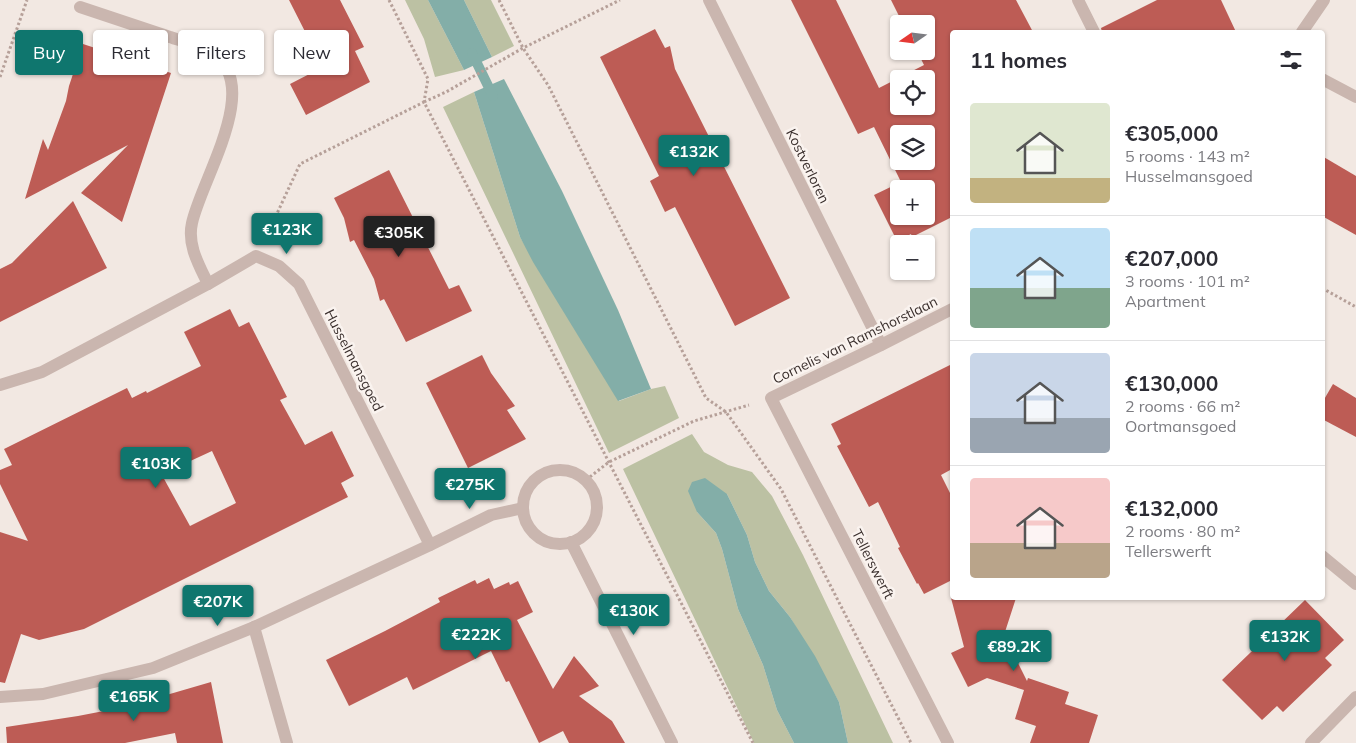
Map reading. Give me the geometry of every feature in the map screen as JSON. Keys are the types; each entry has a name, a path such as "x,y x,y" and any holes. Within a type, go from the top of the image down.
{"street":[{"name":"Kostverloren","path":"709,0 881,346"},
{"path":"1078,0 1093,30"},
{"path":"1303,30 1324,0"},
{"path":"80,7 212,53 225,65 233,92 231,112 191,224 191,242 195,257 208,284"},
{"path":"1325,81 1356,97"},
{"path":"0,385 42,372 208,284 256,256"},
{"name":"Husselmansgoed","path":"256,256 279,266 299,284 430,545"},
{"name":"Cornelis van Ramshorstlaan","path":"771,398 881,346 950,310"},
{"name":"Tellerswerft","path":"771,398 948,743"},
{"path":"559,469 574,472 586,480 594,493 597,508 593,522 584,534 571,542 558,544 544,541 533,533 526,522 522,508 525,494 532,481 545,473 559,469"},
{"path":"0,697 43,694 152,668 254,627 491,515 522,508"},
{"path":"571,542 672,743"},
{"path":"1325,558 1356,584"},
{"path":"254,627 286,743"},
{"path":"1311,743 1356,697"}],"path":[{"path":"0,77 27,0"},
{"path":"389,0 428,79 424,102 753,743"},
{"path":"499,0 523,48 548,85 706,398 726,412 781,489 911,743"},
{"path":"256,256 300,164 446,92 500,60 620,0"},
{"path":"1325,290 1356,307"},
{"path":"586,480 609,462 694,421 771,398"}],"green space":[{"path":"405,0 428,0 464,70 435,77 424,39"},
{"path":"464,0 491,0 514,46 492,57"},
{"path":"474,92 520,237 619,401 665,386 679,418 609,453 443,107"},
{"path":"692,434 704,452 728,465 752,472 772,496 803,555 893,743 848,743 839,702 790,617 769,591 755,562 747,535 727,494 697,512 716,533 738,609 763,665 777,710 794,743 754,743 623,469"}],"water":[{"path":"428,0 464,0 492,57 464,70"},
{"path":"504,79 562,191 618,310 651,389 618,401 533,262 520,237 474,92"},
{"path":"705,478 727,494 747,535 755,562 769,591 790,617 815,656 839,702 848,743 794,743 777,710 763,665 738,609 716,533 697,512 688,491 692,482"}],"building":[{"path":"289,0 340,0 364,47 355,51 370,82 306,115 290,84 307,75 349,75 349,30 304,30"},
{"path":"791,0 836,0 879,88 890,82 890,115 935,115 935,70 914,70 924,65 922,60 935,60 935,15 898,15 891,0 1016,0 1032,30 950,30 950,218 916,235 894,235 874,195 890,187 890,225 935,225 935,180 900,180 895,170 935,170 935,125 890,125 890,160 874,127 858,134"},
{"path":"1157,0 1221,0 1235,30 1102,30 1101,28"},
{"path":"655,29 665,48 670,46 675,69 790,298 735,326 675,207 665,212 650,181 659,176 600,57"},
{"path":"83,44 93,47 93,75 168,75 168,72 171,73 122,222 81,193 128,145 25,199 43,139 48,150 66,101 73,75 83,75"},
{"path":"1325,158 1356,176 1356,235 1325,218"},
{"path":"389,170 449,289 459,285 472,311 406,342 384,299 380,301 374,279 354,240 350,242 344,218 334,198"},
{"path":"73,201 107,268 0,322 0,269 12,263"},
{"path":"230,309 239,327 249,322 287,397 280,400 305,445 332,431 354,476 341,483 348,497 84,629 39,640 21,634 5,683 0,682 0,532 28,541 0,484 0,470 12,465 4,449 127,388 132,398 146,391 147,393 201,366 184,332","holes":["212,451 236,503 190,526 163,477 186,463"]},
{"path":"482,355 491,373 515,406 507,410 526,439 468,468 426,383"},
{"path":"950,365 950,470 941,475 950,493 950,581 924,594 898,548 900,547 878,502 869,507 837,446 841,444 831,424"},
{"path":"1333,384 1356,398 1356,437 1325,421 1325,398"},
{"path":"489,578 494,589 509,582 510,585 518,581 533,612 517,620 553,689 574,656 599,686 579,696 612,721 625,743 569,743 563,731 539,743 509,681 506,682 491,651 413,690 407,677 349,706 326,660 440,602 438,598 475,580 477,584"},
{"path":"952,600 1015,600 1004,635 1027,681 1028,678 1069,692 1065,704 1098,715 1089,743 1030,743 1036,726 1015,719 1024,690 987,678 968,687 951,653 964,647"},
{"path":"1305,600 1344,640 1325,658 1332,665 1283,712 1277,706 1262,720 1222,680"},
{"path":"211,682 223,743 177,743 175,733 125,743 7,743 6,727 109,710"}],"waterway":[{"path":"472,53 493,96"}]}
